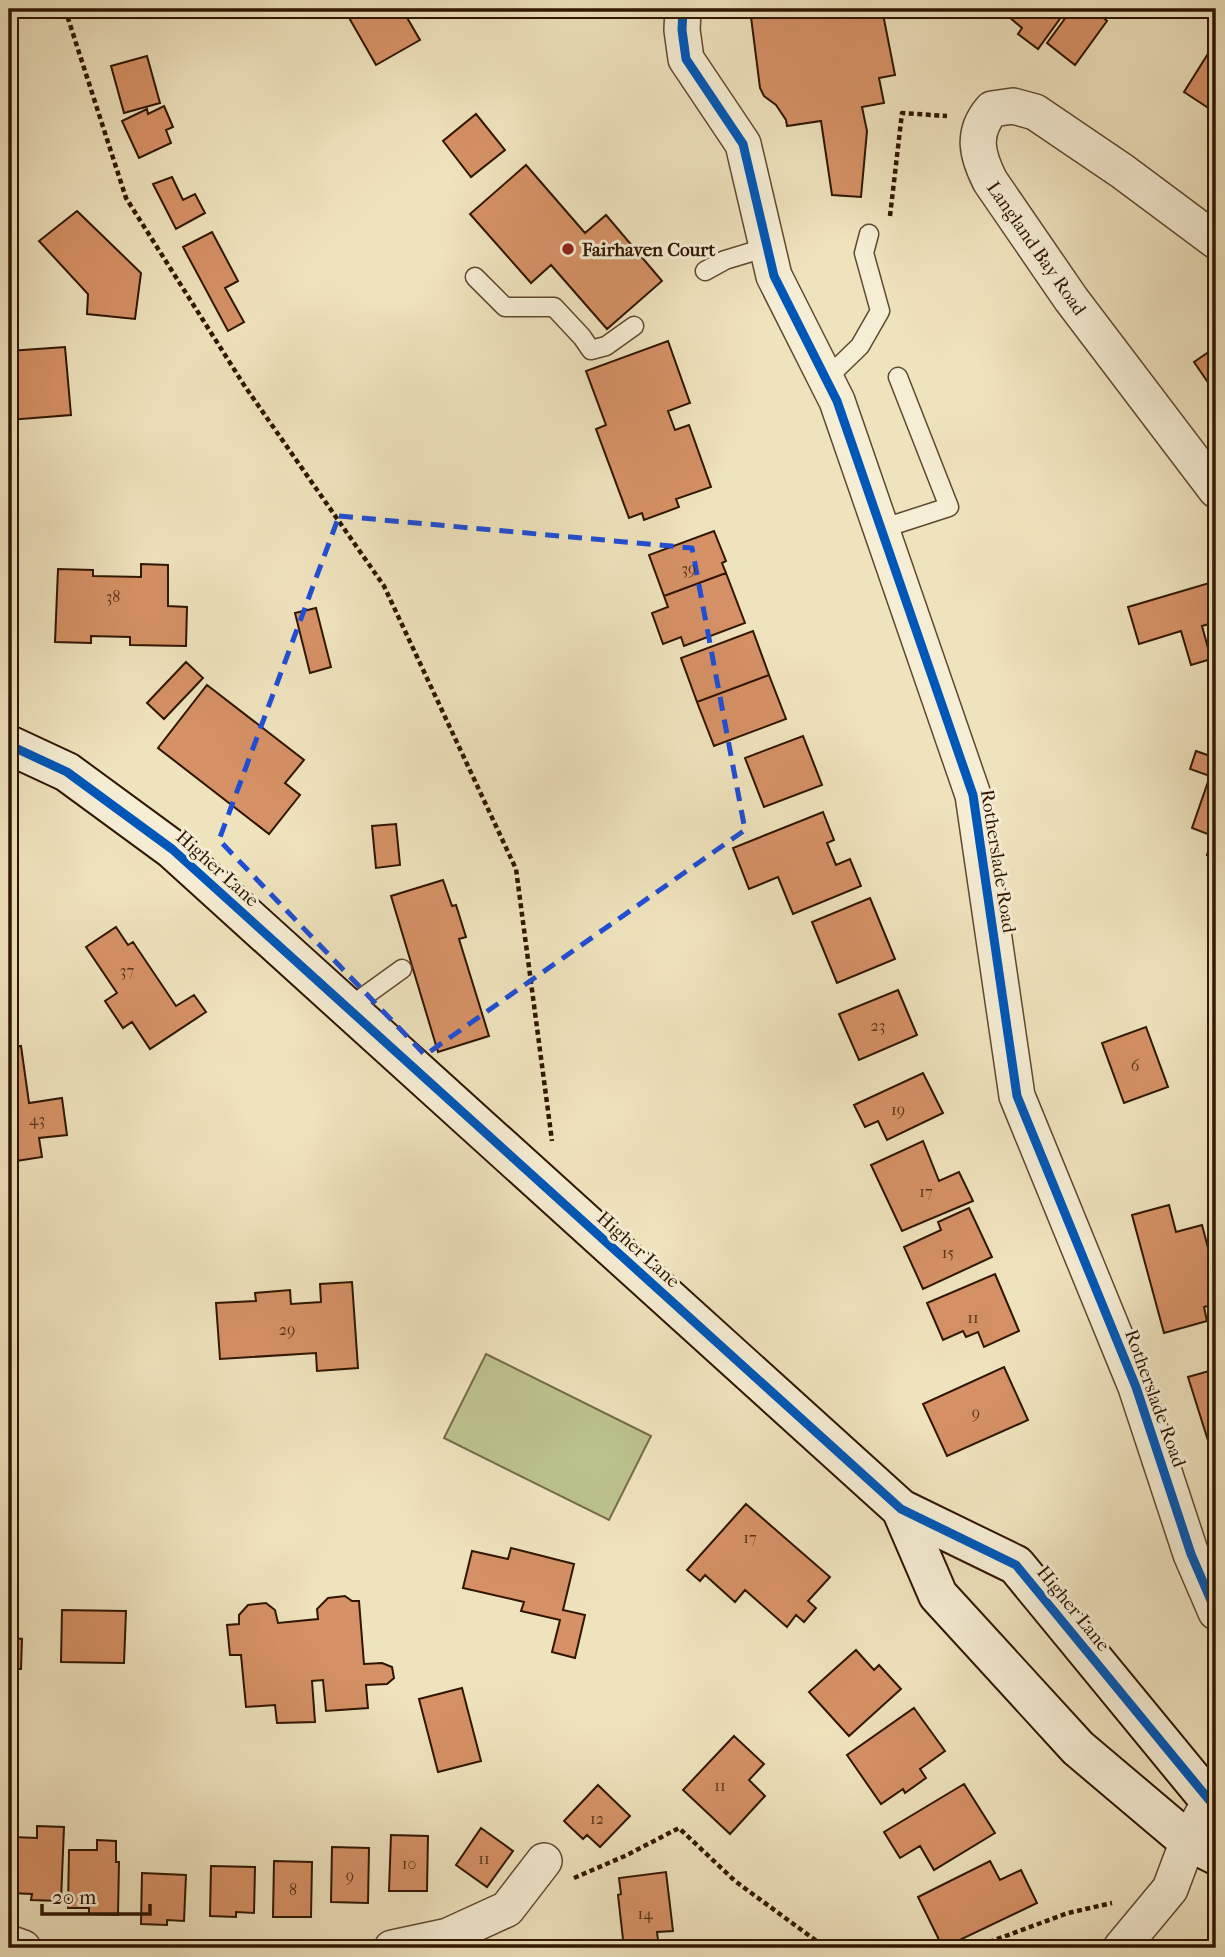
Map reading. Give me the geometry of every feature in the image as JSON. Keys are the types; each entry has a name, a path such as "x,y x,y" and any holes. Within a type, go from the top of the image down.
{"street":[{"name":"Rotherslade Road","path":"683,9 685,59 743,144 774,276 836,401 973,795 1017,1096 1136,1387 1191,1554 1216,1612"},
{"path":"984,119 992,109 1013,106 1035,112 1122,171 1216,241"},
{"name":"Langland Bay Road","path":"984,119 978,138 980,161 990,181 1071,299 1216,490"},
{"name":"Higher Lane","path":"9,745 67,772 172,849 901,1509 1016,1565 1213,1802"},
{"name":"Higher Lane","path":"901,1509 938,1595 1078,1748 1202,1848"},
{"path":"1121,1948 1202,1848 1213,1802"},
{"path":"392,1948 448,1936 507,1909 544,1861"},
{"path":"9,1943 23,1948"}],"lane":[{"path":"826,379 860,346 880,311 864,253 869,234"},
{"path":"705,271 725,260 768,247"},
{"path":"475,277 505,307 554,307 592,350 606,346 634,326"},
{"path":"881,529 949,507 898,377"},
{"path":"348,1009 402,969"}],"path":[{"path":"65,9 126,198 244,385 384,586 516,869 551,1131"},
{"path":"889,224 902,113 984,119"},
{"path":"544,1861 565,1882 625,1856 679,1828 735,1881 826,1948"},
{"path":"973,1948 1068,1913 1170,1889"}],"highlighted area":[{"path":"339,516 692,548 745,830 425,1055 219,840"}],"green space":[{"path":"486,1354 651,1436 609,1520 444,1438"}],"building":[{"path":"344,9 402,9 420,40 376,65"},
{"path":"750,9 882,9 895,75 879,78 884,103 862,107 867,131 861,197 832,195 821,121 787,126 776,105 764,96 760,88"},
{"path":"1013,9 1067,9 1038,49 1018,34 1022,28 1008,16"},
{"path":"1072,9 1094,9 1107,21 1075,65 1047,43"},
{"path":"1216,41 1216,113 1184,92"},
{"path":"147,56 160,103 124,113 111,66"},
{"path":"164,106 173,127 166,130 171,143 139,158 122,121 147,109 148,114"},
{"path":"476,114 505,150 471,177 443,141"},
{"name":"Fairhaven Court","path":"526,165 585,233 606,215 662,281 607,329 551,265 531,283 470,214"},
{"path":"172,177 183,200 195,194 205,213 176,229 153,184"},
{"path":"77,211 141,273 135,319 87,314 88,294 39,241"},
{"path":"212,232 238,281 225,288 244,322 228,331 183,247"},
{"path":"668,341 690,403 668,411 675,430 689,425 711,487 676,499 679,507 644,520 642,513 629,518 596,429 606,425 586,371"},
{"path":"65,347 71,415 9,420 9,351"},
{"path":"1216,347 1216,394 1194,362"},
{"path":"714,531 726,561 722,563 726,573 664,596 649,555"},
{"path":"141,564 168,565 168,606 187,607 186,646 130,645 130,637 91,636 91,643 55,642 58,569 93,570 93,576 141,577"},
{"path":"726,573 745,623 684,646 681,637 663,644 652,613 668,607 664,596"},
{"path":"1216,581 1216,622 1202,626 1211,659 1191,665 1181,631 1139,644 1128,607"},
{"path":"316,608 331,667 310,673 295,613"},
{"path":"753,631 769,675 697,702 681,658"},
{"path":"186,662 203,678 164,719 147,703"},
{"path":"769,675 786,719 714,746 697,702"},
{"path":"207,685 304,760 285,783 300,795 269,834 158,748"},
{"path":"803,736 822,785 764,807 745,758"},
{"path":"1196,751 1216,758 1216,858 1207,855 1213,836 1192,828 1210,776 1190,769"},
{"path":"823,812 834,840 827,843 836,865 850,859 861,886 793,914 778,877 749,889 733,848"},
{"path":"396,824 400,865 376,868 372,826"},
{"path":"443,880 452,906 456,905 466,937 459,939 489,1036 438,1052 391,896"},
{"path":"870,898 895,959 837,983 812,922"},
{"path":"116,927 128,945 133,942 176,1006 194,995 206,1012 150,1049 132,1022 123,1028 105,1001 117,993 86,947"},
{"path":"898,990 917,1035 859,1060 839,1014"},
{"path":"1146,1027 1168,1087 1124,1103 1102,1043"},
{"path":"21,1046 29,1103 62,1098 67,1135 39,1138 42,1157 16,1161 14,1142 9,1143 9,1048"},
{"path":"923,1073 943,1113 887,1140 878,1121 865,1127 854,1105"},
{"path":"923,1141 939,1181 959,1172 973,1201 902,1231 871,1165"},
{"path":"1169,1205 1176,1232 1202,1225 1216,1278 1216,1304 1204,1307 1207,1321 1164,1333 1132,1215"},
{"path":"969,1208 992,1257 923,1289 904,1247 941,1230 938,1222"},
{"path":"995,1274 1019,1331 984,1347 978,1332 966,1337 963,1331 943,1340 927,1303"},
{"path":"352,1282 358,1368 317,1371 316,1353 220,1359 216,1303 256,1301 255,1293 290,1290 291,1304 321,1302 320,1284"},
{"path":"1004,1367 1028,1420 947,1456 923,1404"},
{"path":"1216,1369 1216,1466 1188,1377"},
{"path":"746,1504 830,1577 808,1601 816,1608 804,1622 796,1615 787,1627 745,1590 735,1602 705,1575 700,1581 687,1570"},
{"path":"511,1548 574,1564 563,1610 585,1615 575,1658 552,1652 560,1620 521,1611 524,1602 463,1588 472,1551 508,1559"},
{"path":"345,1596 352,1601 359,1601 364,1664 382,1663 392,1667 394,1678 387,1684 366,1685 368,1708 326,1711 323,1680 312,1681 315,1722 277,1723 275,1705 246,1707 241,1655 230,1655 227,1625 239,1624 239,1615 248,1605 266,1603 275,1610 278,1623 318,1619 317,1609 328,1598"},
{"path":"9,1607 16,1607 14,1638 22,1639 21,1669 9,1669"},
{"path":"62,1610 126,1611 124,1663 61,1662"},
{"path":"856,1650 874,1670 879,1665 901,1689 849,1736 809,1692"},
{"path":"462,1688 481,1761 438,1772 419,1699"},
{"path":"914,1708 945,1751 920,1769 926,1778 905,1793 903,1789 881,1804 847,1755"},
{"path":"734,1736 764,1764 749,1780 765,1796 730,1834 683,1790"},
{"path":"964,1784 995,1833 934,1870 920,1846 900,1858 884,1832"},
{"path":"598,1785 630,1816 600,1847 587,1835 583,1839 564,1821"},
{"path":"37,1826 64,1827 61,1901 31,1900 32,1894 10,1893 13,1837 37,1838"},
{"path":"481,1828 513,1851 487,1887 456,1865"},
{"path":"391,1835 428,1836 427,1891 389,1891"},
{"path":"97,1840 116,1841 116,1862 119,1862 118,1915 89,1914 89,1908 68,1908 69,1850 97,1850"},
{"path":"332,1847 369,1848 368,1903 331,1902"},
{"path":"274,1861 312,1862 311,1917 273,1917"},
{"path":"990,1861 1000,1880 1021,1870 1037,1903 943,1948 918,1897"},
{"path":"211,1866 255,1867 254,1913 236,1912 236,1917 210,1916"},
{"path":"666,1872 673,1931 657,1932 659,1948 624,1948 618,1895 621,1894 619,1878"},
{"path":"142,1873 186,1875 184,1921 167,1920 167,1925 141,1924"}],"cycle path":[{"path":"683,9 682,30 686,59 743,144 774,276 837,401 973,795 1017,1096 1136,1387 1191,1554 1216,1612"},
{"path":"9,745 67,772 172,849 901,1509 1016,1565 1210,1801 1216,1802"}],"place":[{"name":"Fairhaven Court","path":"568,249"}]}
